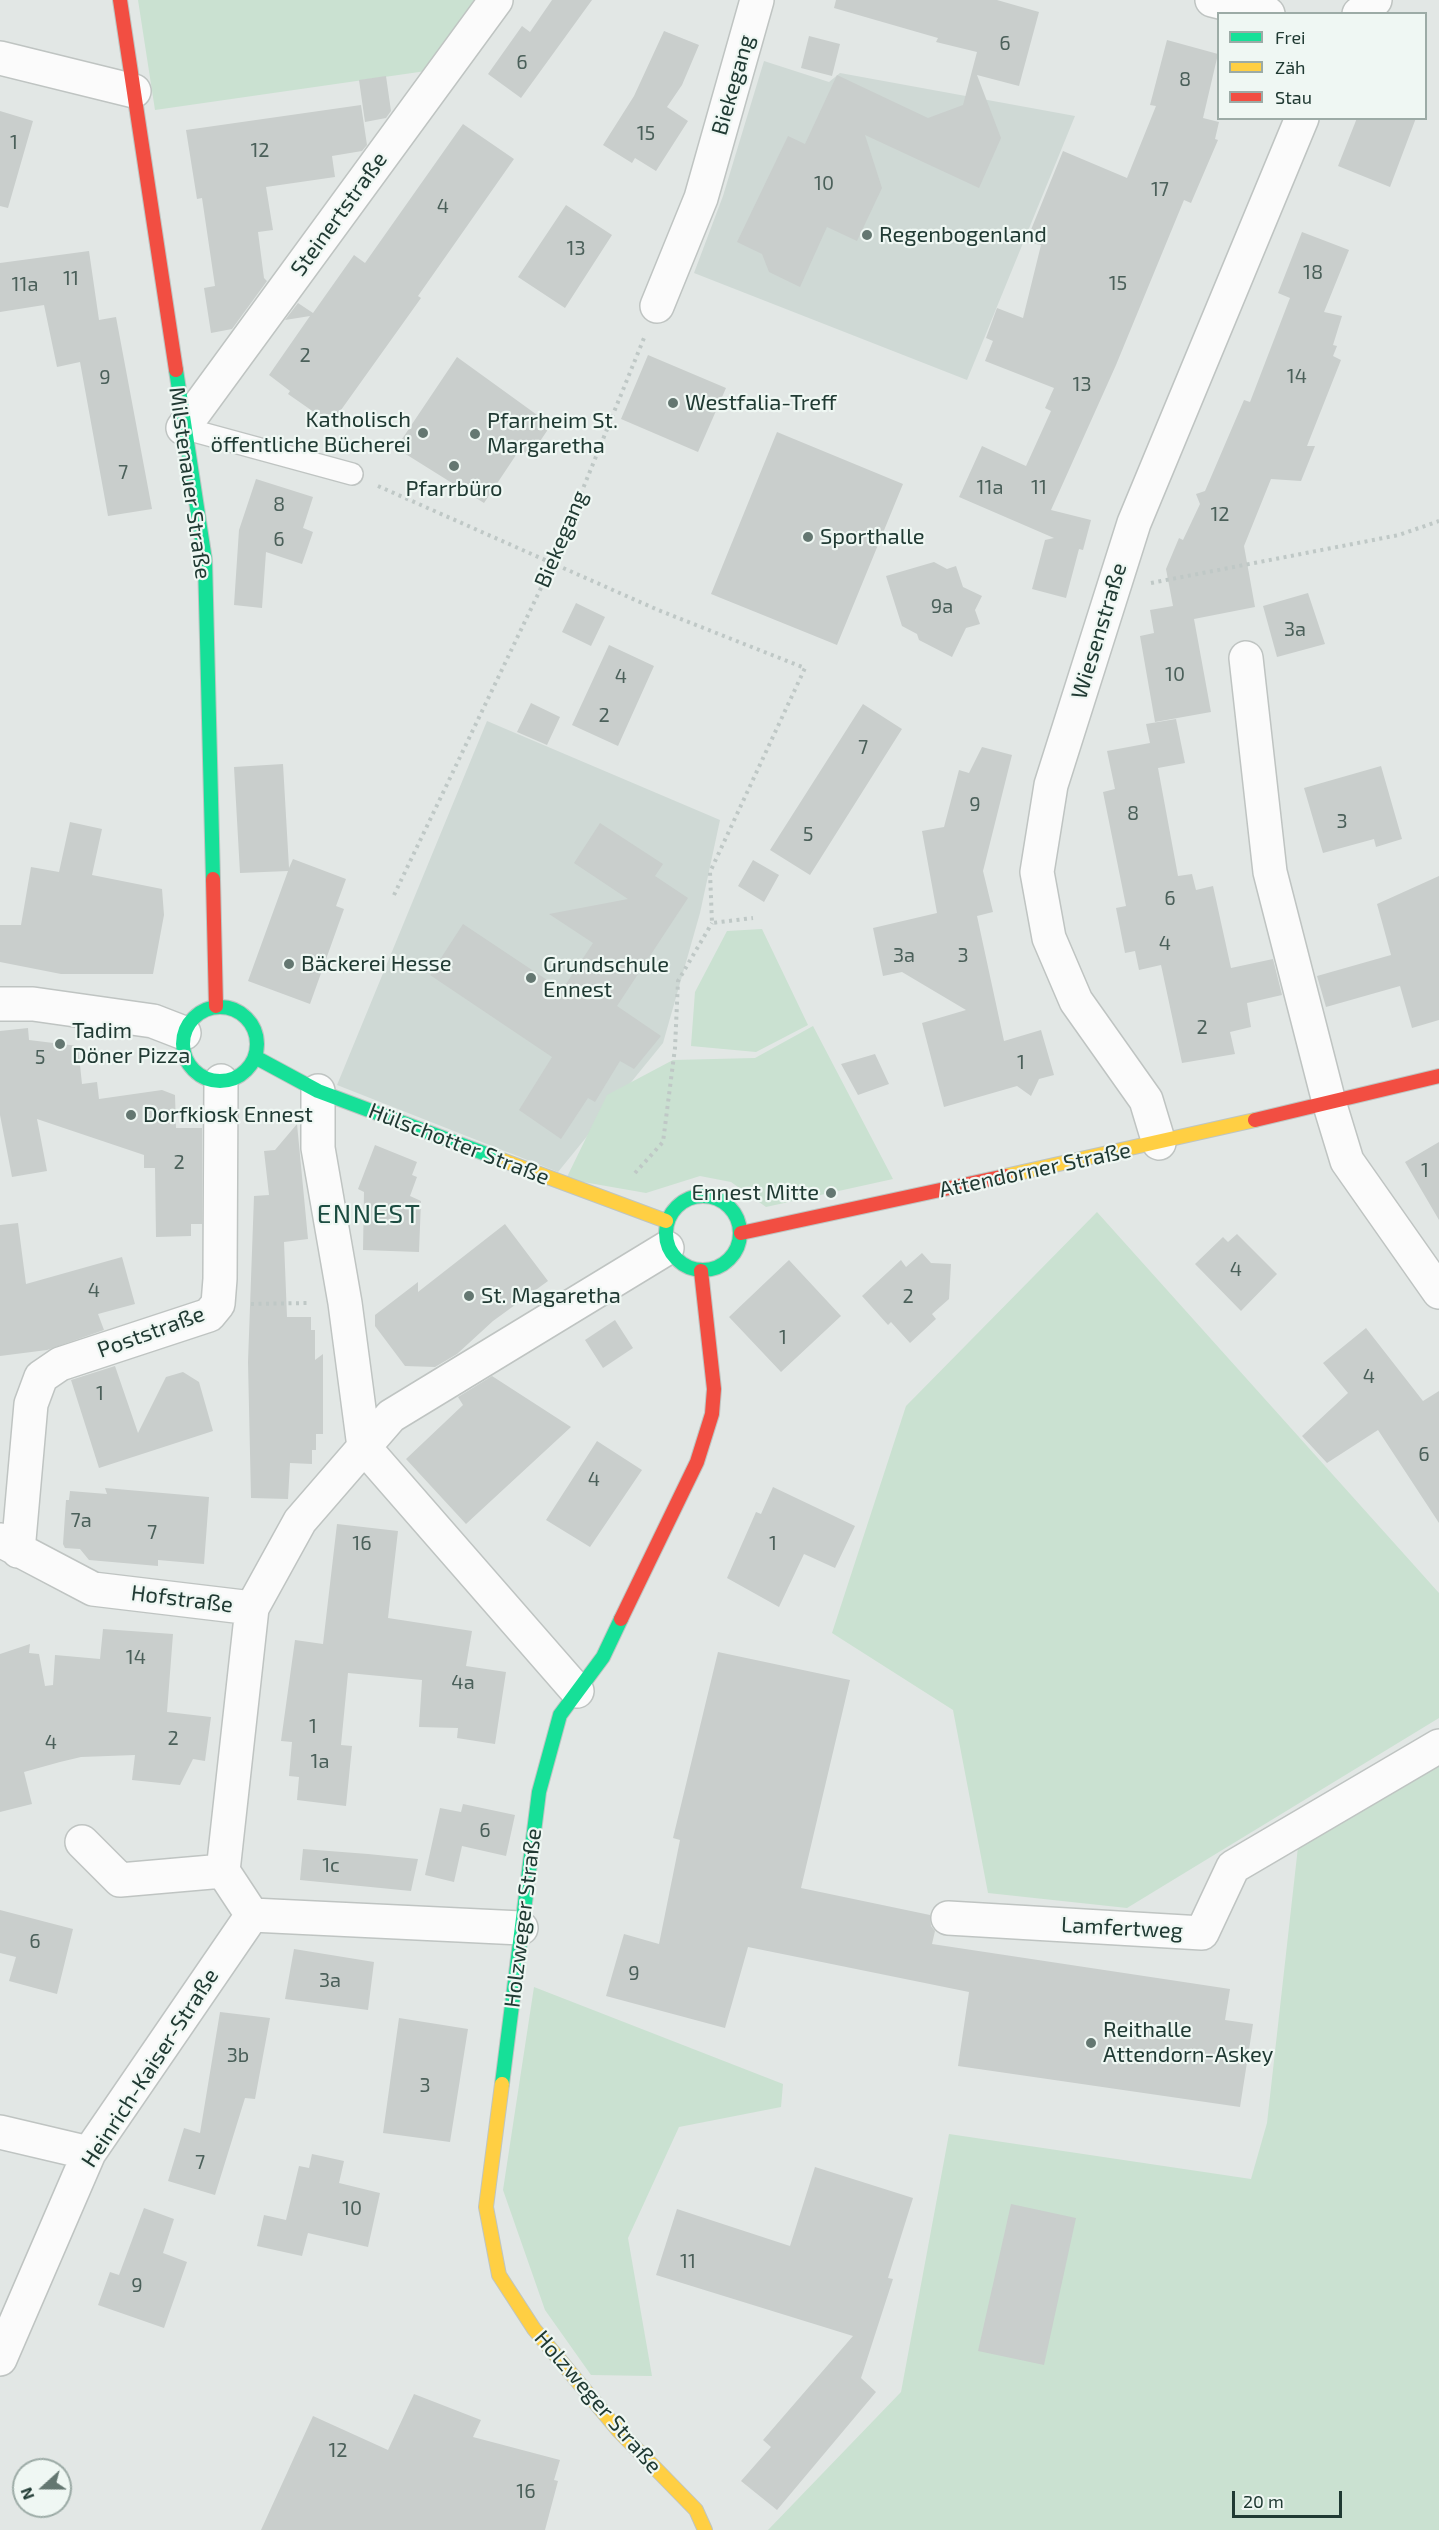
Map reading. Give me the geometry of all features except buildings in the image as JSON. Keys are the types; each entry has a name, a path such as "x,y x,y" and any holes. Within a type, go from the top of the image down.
{"street":[{"name":"Milstenauer Straße","path":"120,0 183,428 205,560 216,1006"},
{"name":"Steinertstraße","path":"183,428 496,0"},
{"name":"Biekegang","path":"657,306 701,198 757,0"},
{"path":"1212,0 1260,12"},
{"path":"1361,12 1375,0"},
{"path":"0,58 135,92"},
{"name":"Wiesenstraße","path":"1159,1143 1146,1100 1076,1001 1049,938 1037,872 1051,785 1134,523 1301,120"},
{"path":"1246,658 1270,872 1329,1102 1347,1161 1439,1292"},
{"path":"0,1004 33,1004 153,1021 184,1033"},
{"path":"216,1006 231,1008 244,1015 249,1021 257,1042 255,1058 241,1074 221,1081 199,1074 185,1056 184,1033 191,1020 202,1011 216,1006"},
{"name":"Hülschotter Straße","path":"255,1058 318,1091 610,1200 667,1234"},
{"name":"Attendorner Straße","path":"741,1233 1159,1143 1439,1076"},
{"name":"Poststraße","path":"9,1546 31,1404 41,1377 60,1364 209,1315 218,1304 221,1081"},
{"path":"318,1091 318,1148 345,1303 364,1447 577,1691"},
{"path":"708,1195 732,1208 741,1233 735,1252 720,1266 701,1271 681,1264 667,1234 682,1200 708,1195"},
{"name":"Hofstraße","path":"9,1546 93,1589 252,1608 300,1521 391,1416 667,1234"},
{"name":"Holzweger Straße","path":"701,1271 714,1389 712,1414 697,1462 603,1657 561,1715 539,1791 486,2207 499,2275 534,2329 618,2430 696,2510 705,2530"},
{"path":"252,1608 223,1871 252,1915 521,1928"},
{"name":"Lamfertweg","path":"948,1918 1202,1933 1233,1867 1439,1746"},
{"path":"82,1842 120,1880 223,1871"},
{"name":"Heinrich-Kaiser-Straße","path":"0,2359 89,2153 252,1915"},
{"path":"0,2132 89,2153"}],"lane":[{"path":"183,428 352,474"}],"path":[{"name":"Biekegang","path":"394,895 552,565 657,306"},
{"path":"352,474 552,565 805,668 710,872 712,922 678,981 675,1048 663,1142 610,1200"},
{"path":"1112,591 1400,535 1439,521"},
{"path":"712,922 753,918"},
{"path":"218,1304 345,1303"}],"shaded area":[{"name":"Regenbogenland","path":"764,61 829,82 840,73 1075,116 967,380 694,273 723,196"},
{"name":"Grundschule Ennest","path":"487,721 720,820 700,913 663,1043 558,1172 337,1085"}],"green space":[{"path":"138,0 477,0 426,71 155,110"},
{"path":"762,929 808,1025 756,1052 691,1046 695,992 727,931"},
{"path":"813,1026 893,1179 766,1207 731,1182 700,1176 646,1193 566,1179 607,1095 673,1060 755,1058"},
{"path":"1097,1212 1439,1593 1439,1718 1127,1908 988,1893 953,1710 832,1633 906,1406"},
{"path":"1439,1759 1439,2530 768,2530 901,2392 949,2134 1251,2179 1267,2123 1299,1838"},
{"path":"534,1987 783,2084 781,2107 679,2127 628,2238 652,2376 591,2375 545,2310 503,2190"}],"traffic: fast":[{"path":"176,370 205,560 213,879"},
{"path":"220,1007 241,1013 251,1023 257,1044 251,1065 241,1075 220,1081 199,1075 189,1065 183,1044 189,1023 199,1013 220,1007"},
{"path":"255,1057 318,1091 502,1160"},
{"path":"703,1196 717,1199 729,1207 737,1219 740,1233 737,1247 729,1259 717,1267 703,1270 689,1267 677,1259 669,1247 666,1233 669,1219 677,1207 689,1199 703,1196"},
{"path":"502,2084 539,1792 560,1715 603,1657 621,1619"}],"traffic: slow":[{"path":"1005,1176 1255,1120"},
{"path":"502,1160 666,1221"},
{"path":"502,2084 486,2207 499,2275 534,2329 618,2430 696,2510 705,2530"}],"traffic: jam":[{"path":"120,0 176,370"},
{"path":"213,879 216,1006"},
{"path":"1255,1120 1439,1076"},
{"path":"741,1233 1005,1176"},
{"path":"621,1619 697,1462 712,1414 714,1389 701,1271"}],"place":[{"name":"Regenbogenland","path":"867,235"},
{"name":"Westfalia-Treff","path":"673,403"},
{"name":"Katholisch öffentliche Bücherei","path":"423,433"},
{"name":"Pfarrheim St. Margaretha","path":"475,434"},
{"name":"Pfarrbüro","path":"454,466"},
{"name":"Sporthalle","path":"808,537"},
{"name":"Bäckerei Hesse","path":"289,964"},
{"name":"Grundschule Ennest","path":"531,978"},
{"name":"Tadim Döner Pizza","path":"60,1044"},
{"name":"Dorfkiosk Ennest","path":"131,1115"},
{"name":"Ennest Mitte","path":"831,1193"},
{"name":"St. Magaretha","path":"469,1296"},
{"name":"Reithalle Attendorn-Askey","path":"1091,2043"}],"district":[{"name":"ENNEST","path":"369,1214"}]}
